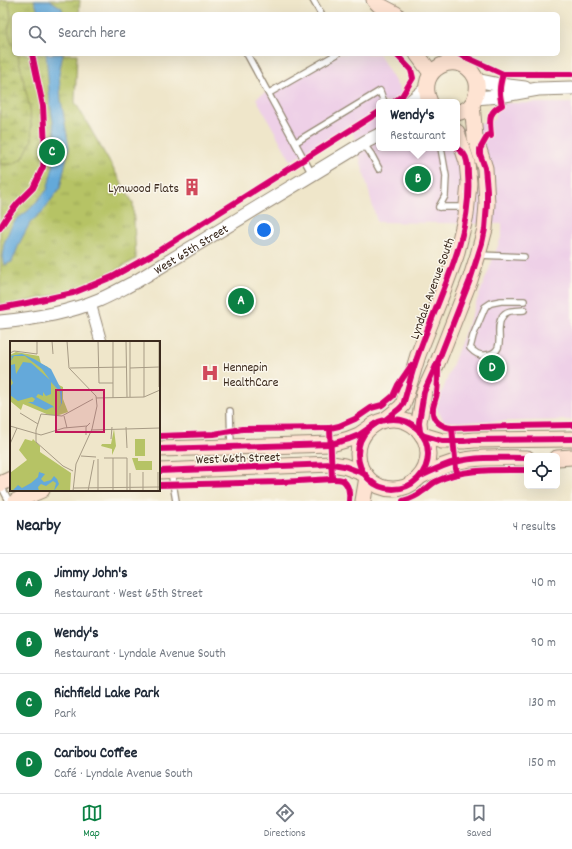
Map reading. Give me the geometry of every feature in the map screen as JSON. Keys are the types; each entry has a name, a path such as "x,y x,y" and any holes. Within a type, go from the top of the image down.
{"main road":[{"path":"378,6 392,12"},
{"path":"418,56 431,73"},
{"path":"428,96 428,78 437,67 441,59 460,64 473,74 476,80 477,93 474,101 466,110 460,112"},
{"path":"474,101 475,137 485,168 487,190 485,229 470,280 439,359 424,392 419,422 421,433 427,448 427,463 420,476 414,482 405,487 395,489 382,487 371,481 366,476 360,464 358,453 366,432 380,422 394,420 404,421 412,425 421,433 442,441 572,439"},
{"name":"Lyndale Avenue South","path":"380,422 399,409 403,404 418,356 456,256 468,206 469,183 467,162 460,141"},
{"name":"West 66th Street","path":"160,449 331,444 359,435 380,422"},
{"path":"560,458 572,457"},
{"path":"420,476 445,465 474,458 524,458"},
{"name":"West 66th Street","path":"165,471 332,464 344,466 366,476"},
{"path":"363,501 366,476"},
{"path":"0,484 10,479"},
{"path":"386,501 395,489"},
{"path":"16,501 40,491"}],"street":[{"path":"476,80 500,85 538,89 572,88"},
{"path":"474,101 538,89"},
{"name":"West 65th Street","path":"365,142 376,133"},
{"name":"West 65th Street","path":"0,322 27,319 64,311 100,300 135,282 376,136"},
{"path":"90,303 101,341"}],"lane":[{"path":"313,0 320,12"},
{"path":"248,56 312,174"},
{"path":"269,93 334,56"},
{"path":"296,142 380,91 383,99"},
{"path":"365,142 379,169"},
{"path":"442,151 446,176 445,196 439,206 468,206"},
{"path":"478,255 524,257"},
{"path":"524,301 501,301 491,303 486,307 473,336 470,348 475,354 484,355 497,352 499,348 501,317 507,311 524,310"},
{"path":"230,410 231,446"},
{"path":"165,471 176,501"},
{"path":"0,484 9,501"}],"shaded area":[{"path":"329,56 380,56 405,99 376,99 376,151 460,151 460,129 495,119 498,103 572,103 572,420 445,422 436,408 502,235 502,224 377,222 351,125 291,161 256,98"}],"green space":[{"path":"0,0 80,0 79,12 12,12 12,56 77,56 75,102 133,203 136,259 77,288 44,297 0,306"},
{"path":"0,0 8,0 11,19 8,30 12,44 12,56 18,56 30,109 32,140 23,158 13,164 0,164"}],"water":[{"path":"34,0 50,0 62,8 63,12 38,12"},
{"path":"46,56 63,56 59,74 61,100 69,147 60,188 43,211 30,223 12,262 4,265 2,257 4,243 10,229 16,220 29,210 47,190 54,163 56,141 50,102"}],"cycle path":[{"path":"0,228 18,203 33,188 43,167 45,149 43,106 32,56"},
{"path":"398,56 411,70 413,78 402,96 398,99"},
{"path":"463,56 503,74 572,74"},
{"path":"420,432 419,422 424,392 439,359 470,280 482,243 485,229 487,190 485,168 480,154 480,149 488,135 491,136 490,118 494,111 502,105 500,90 503,74"},
{"path":"0,308 73,293 112,277 155,253 376,114"},
{"path":"385,420 403,405 416,361 460,244 468,197 467,161 464,154 460,151"},
{"path":"438,365 437,393 433,413 435,420 441,425 452,428 456,469 458,474"},
{"path":"349,501 349,492 346,484 341,480 332,479 330,428 355,419 371,408 382,405 393,396 398,385 411,366"},
{"path":"393,419 412,425 422,435 428,454 422,473 412,483 393,489 374,483 364,473 358,454 364,435 374,425 393,419"},
{"path":"160,449 331,444 359,435 375,424"},
{"path":"452,428 572,425"},
{"path":"160,436 214,434 242,429 330,428"},
{"path":"422,435 442,441 572,439"},
{"path":"421,476 446,465 464,460 524,458"},
{"path":"160,471 332,464 344,466 365,474"},
{"path":"403,501 418,494 435,482 456,474 480,471 524,470"},
{"path":"160,485 282,482 332,479"}],"place":[{"name":"Richfield Lake Park","path":"52,152"},
{"name":"Wendy's","path":"418,179"},
{"name":"Lynwood Flats","path":"192,187"},
{"name":"Jimmy John's","path":"241,301"},
{"name":"Caribou Coffee","path":"492,368"},
{"name":"Hennepin HealthCare","path":"210,373"}]}
